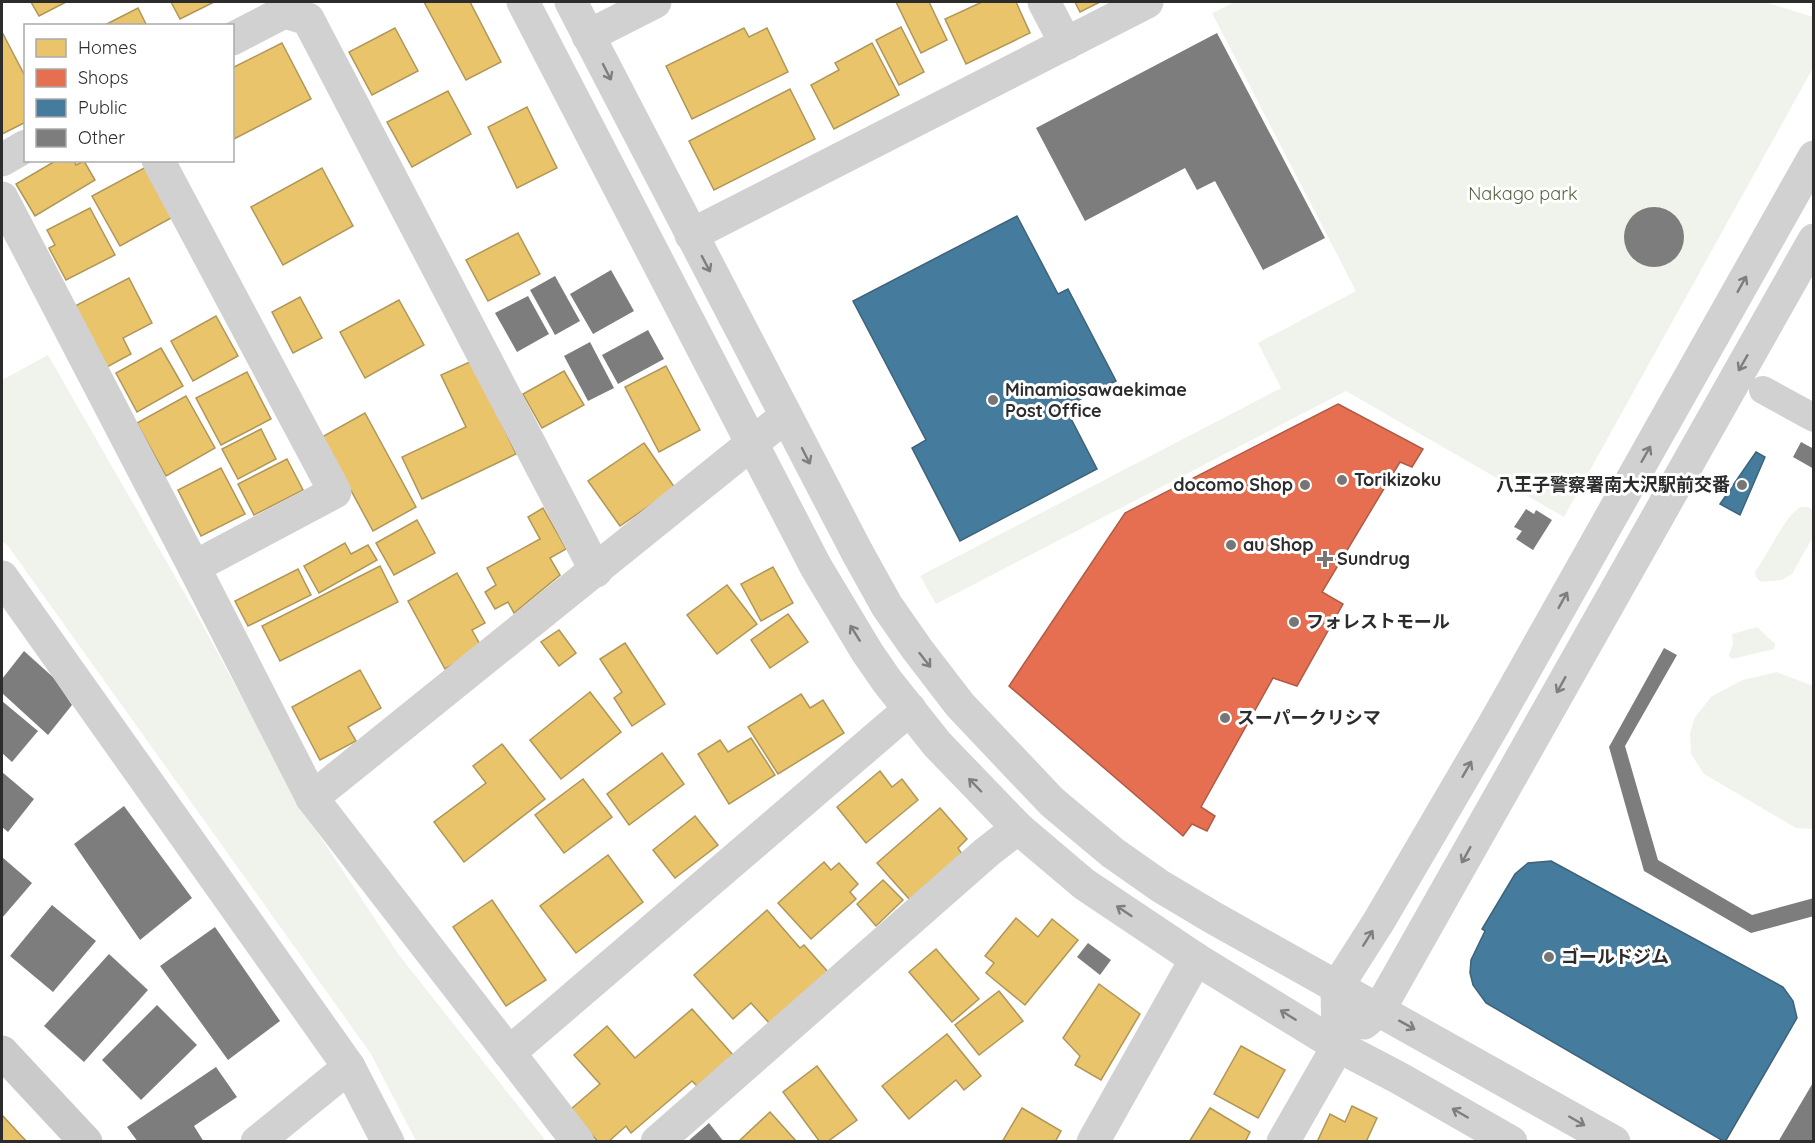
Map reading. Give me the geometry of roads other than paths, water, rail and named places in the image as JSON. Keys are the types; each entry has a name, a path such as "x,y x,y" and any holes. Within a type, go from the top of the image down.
{"main road":[{"path":"2,1052 86,1142"}],"street":[{"path":"524,2 842,612 887,681 937,744 1018,828 1084,884 1196,959 1338,1046 1511,1142"},
{"path":"570,2 887,606 970,717 1052,802 1113,853 1160,886 1614,1142"},
{"path":"588,36 655,2"},
{"path":"1044,2 1066,44"},
{"path":"691,235 1147,2"},
{"path":"234,38 284,12 309,19 596,571"},
{"path":"2,160 24,147"},
{"path":"1338,1046 1337,987 1379,921 1493,726 1814,157"},
{"path":"159,162 335,492 194,567"},
{"path":"2,198 312,798 578,1142"},
{"path":"1283,1142 1338,1046 1379,1010 1814,240"},
{"path":"1763,390 1814,418"},
{"path":"312,798 786,416"},
{"path":"2,577 349,1067 388,1142"},
{"path":"509,1053 910,709"},
{"path":"657,1142 978,860 1018,828"},
{"path":"1093,1142 1196,959"},
{"path":"257,1142 349,1067"}],"place":[{"name":"Minamiosawaekimae Post Office","path":"993,400"},
{"name":"Torikizoku","path":"1342,480"},
{"name":"docomo Shop","path":"1305,485"},
{"name":"八王子警察署南大沢駅前交番","path":"1742,485"},
{"name":"au Shop","path":"1231,545"},
{"name":"Sundrug","path":"1325,559"},
{"name":"フォレストモール","path":"1294,622"},
{"name":"スーパークリシマ","path":"1225,718"},
{"name":"ゴールドジム","path":"1549,957"}],"park label":[{"name":"Nakago park","path":"1523,194"}]}
